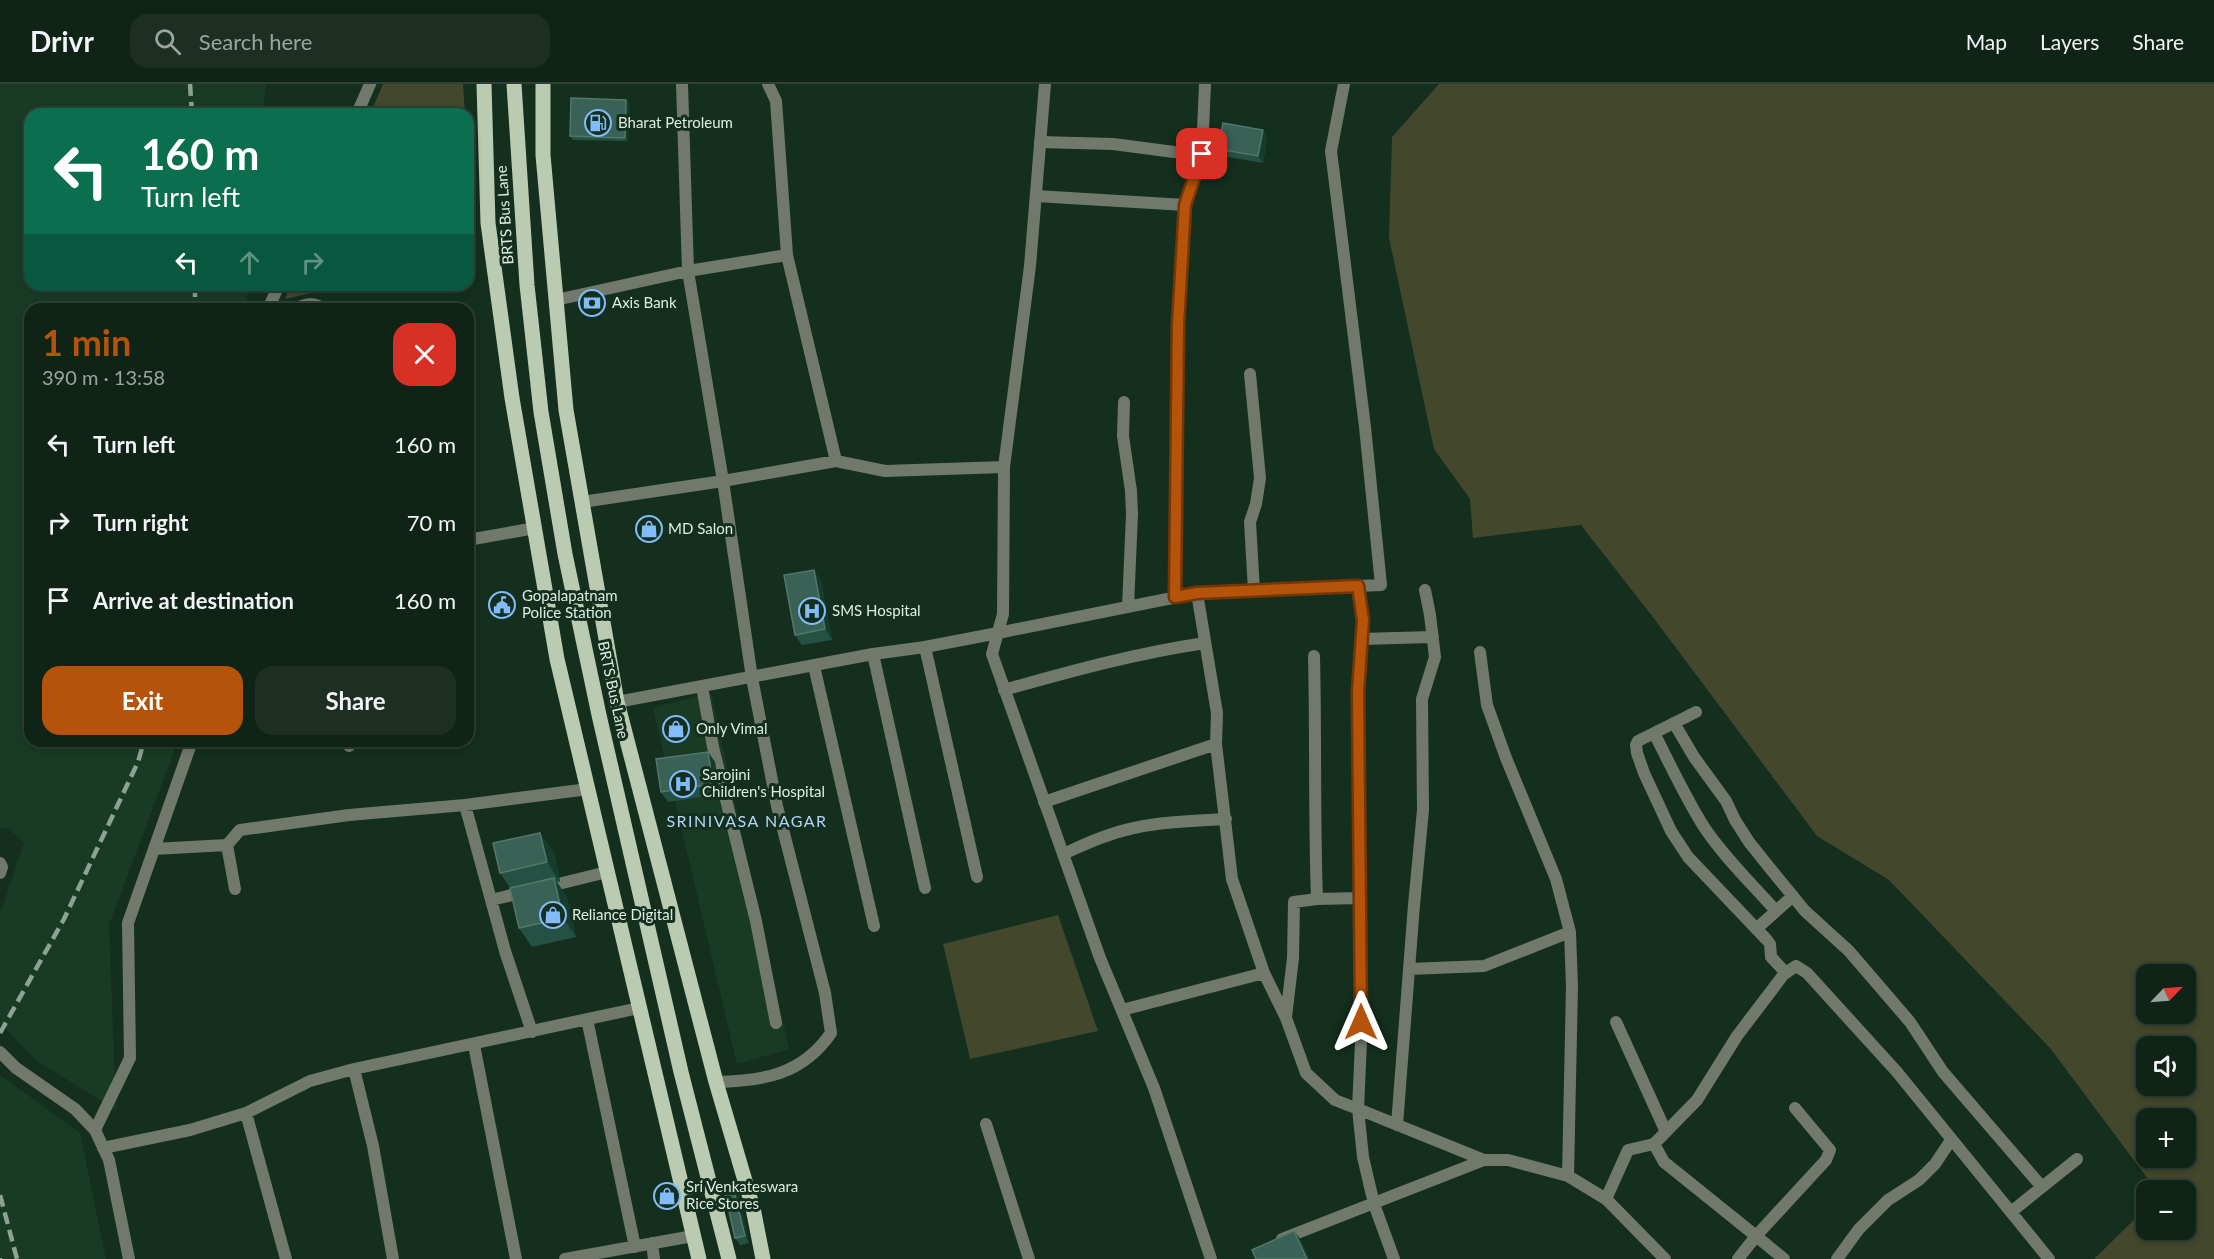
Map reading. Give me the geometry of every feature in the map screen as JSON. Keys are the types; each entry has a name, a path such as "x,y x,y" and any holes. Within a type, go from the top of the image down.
{"main road":[{"path":"484,84 488,223 512,398 557,659 699,1259"},
{"name":"BRTS Bus Lane","path":"514,84 527,285 541,412 565,554 599,715 681,1072 729,1259"},
{"path":"543,84 543,155 566,410 617,702 716,1082 753,1208 763,1259"}],"street":[{"path":"360,108 370,84"},
{"path":"682,84 688,271 723,481 752,678 777,806 825,993 831,1033 816,1050 791,1069 751,1082 716,1082"},
{"path":"768,84 776,101 787,255 836,462"},
{"path":"1045,84 1030,266 1004,467 1004,614 992,654 1100,958 1154,1088 1211,1259"},
{"path":"1175,597 1178,325 1185,205 1202,154 1205,84"},
{"path":"617,702 873,654 925,647 1197,593 1381,585 1365,427 1331,151 1344,84"},
{"path":"1040,142 1113,144 1202,154"},
{"path":"1036,196 1185,205"},
{"path":"556,300 688,271 787,255"},
{"path":"1250,374 1260,478 1256,504 1250,522 1254,591"},
{"path":"1124,402 1123,436 1132,514 1128,607"},
{"path":"582,502 836,462 885,471 1004,467"},
{"path":"474,539 535,528"},
{"path":"1358,586 1363,620 1358,692 1361,898 1361,1042 1358,1109 1363,1157 1374,1204 1394,1259"},
{"path":"1397,1125 1423,810 1422,699 1435,657 1425,590"},
{"path":"1197,593 1217,713 1216,744 1232,879 1264,973 1286,1018 1306,1073 1335,1100 1484,1160"},
{"path":"1361,639 1433,637"},
{"path":"1004,690 1091,665 1164,649 1205,644"},
{"path":"925,647 977,877"},
{"path":"1480,652 1487,705 1506,758 1557,879 1570,933 1572,986 1568,1176"},
{"path":"873,654 926,888"},
{"path":"1314,656 1317,747 1315,841 1317,899"},
{"path":"814,666 874,926"},
{"path":"702,687 713,747 756,921 776,1023"},
{"path":"1696,712 1638,741 1637,753 1671,831 1688,857 1770,944 1771,957 1786,973"},
{"path":"1674,723 1694,757 1726,801 1749,842 1805,911 1850,951 1910,1022 1943,1072 2042,1187"},
{"path":"1654,733 1704,827 1729,859 1776,911"},
{"path":"1044,802 1216,744"},
{"path":"95,1130 130,1058 128,923 190,747"},
{"path":"154,849 227,845 240,830 389,810 465,805 588,789"},
{"path":"465,805 505,951 532,1032"},
{"path":"1063,854 1107,835 1144,826 1173,821 1226,819"},
{"path":"227,845 235,889"},
{"path":"0,863 2,867 0,873"},
{"path":"491,900 608,872"},
{"path":"1756,929 1793,896"},
{"path":"1286,1018 1293,958 1294,902 1361,898"},
{"path":"1409,969 1484,966 1570,933"},
{"path":"1606,1199 1628,1150 1654,1144 1697,1100 1737,1036 1786,973 1796,966 1807,973 1897,1072 2049,1259"},
{"path":"1122,1010 1264,973"},
{"path":"103,1148 190,1130 246,1113 310,1081 354,1069 639,1008"},
{"path":"587,1019 635,1247"},
{"path":"1616,1022 1666,1132"},
{"path":"474,1045 516,1259"},
{"path":"0,1052 16,1068 75,1109 95,1130 109,1160 129,1259"},
{"path":"354,1069 373,1146 393,1259"},
{"path":"1738,1259 1756,1236 1826,1160 1830,1150 1795,1108"},
{"path":"246,1113 286,1259"},
{"path":"986,1124 1029,1259"},
{"path":"1837,1259 1858,1229 1888,1200 1920,1180 1935,1164 1951,1140"},
{"path":"1654,1144 1664,1162 1784,1259"},
{"path":"2011,1212 2078,1159"},
{"path":"1272,1243 1484,1160 1508,1160 1568,1176 1606,1199 1658,1258"},
{"path":"565,1259 693,1236"},
{"path":"652,1243 654,1259"}],"shaded area":[{"path":"0,84 266,84 264,108 24,108 24,291 248,291 246,303 24,303 24,747 176,747 109,925 116,1110 37,1061 0,1023 0,915 24,843 8,828 0,829"},
{"path":"383,84 463,84 465,108 373,108"},
{"path":"1439,84 2214,84 2214,1259 2094,1259 2136,1218 2136,1240 2196,1240 2196,1180 2149,1180 2140,1168 2196,1168 2196,1108 2136,1108 2136,1163 2050,1048 1889,880 1817,836 1581,525 1473,538 1470,499 1434,449 1389,238 1392,137"},
{"path":"474,230 476,256 474,256"},
{"path":"288,291 320,291 285,299"},
{"path":"711,693 789,1049 737,1064 653,708"},
{"path":"1058,915 1098,1031 970,1059 943,944"},
{"path":"0,1075 80,1133 106,1259 0,1259"}],"building":[{"path":"571,98 626,100 625,138 570,136"},
{"path":"1223,123 1263,130 1258,156 1218,149"},
{"path":"814,570 825,629 795,635 784,575"},
{"path":"708,752 713,784 661,792 656,759"},
{"path":"540,833 547,862 500,873 493,843"},
{"path":"554,878 563,918 519,928 510,888"},
{"path":"732,1183 745,1236 735,1238 723,1185"},
{"path":"1294,1231 1307,1259 1256,1259 1252,1250"}],"railway":[{"path":"190,84 192,108"},
{"path":"195,291 195,303"},
{"path":"0,1033 64,919 138,762 142,747"},
{"path":"0,1195 17,1259"}],"place":[{"name":"Bharat Petroleum","path":"598,123"},
{"name":"Axis Bank","path":"592,303"},
{"name":"MD Salon","path":"649,529"},
{"name":"Gopalapatnam Police Station","path":"502,605"},
{"name":"SMS Hospital","path":"812,611"},
{"name":"Only Vimal","path":"676,729"},
{"name":"Sarojini Children's Hospital","path":"683,784"},
{"name":"Reliance Digital","path":"553,915"},
{"name":"Sri Venkateswara Rice Stores","path":"667,1196"}],"district":[{"name":"SRINIVASA NAGAR","path":"747,821"}],"route":[{"path":"1202,154 1185,205 1178,325 1175,597 1197,593 1358,586 1363,620 1358,692 1361,1022"}]}
